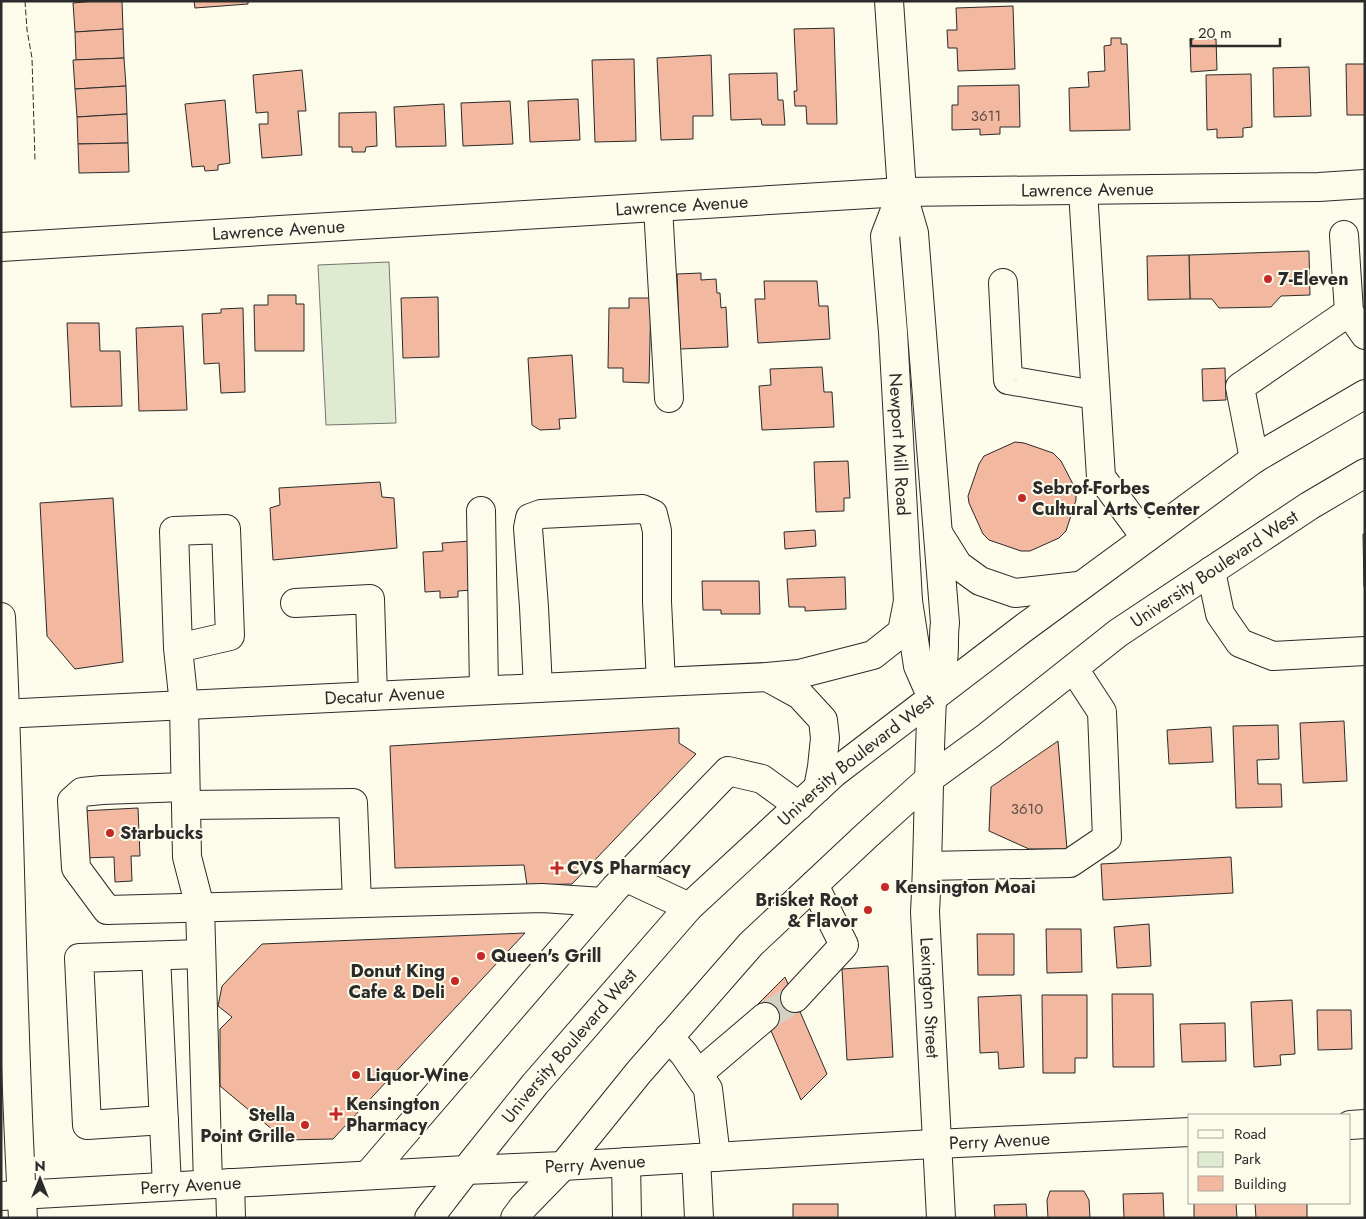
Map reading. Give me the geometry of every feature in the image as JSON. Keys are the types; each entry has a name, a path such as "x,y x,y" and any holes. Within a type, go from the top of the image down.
{"street":[{"name":"Newport Mill Road","path":"889,1 902,192 914,233 945,623 943,662 932,698 929,779"},
{"name":"Lawrence Avenue","path":"1,247 902,192 1319,187 1365,184"},
{"path":"1083,191 1101,477 1146,538"},
{"name":"Newport Mill Road","path":"902,192 884,236 893,332 908,601 918,666 932,698"},
{"path":"658,207 669,398"},
{"path":"1344,235 1349,312 1365,335"},
{"path":"1003,283 1008,380 1096,395"},
{"path":"1254,459 1240,387 1349,312"},
{"name":"University Boulevard West","path":"429,1218 535,1084 689,907 834,773 1021,630 1254,459 1365,394"},
{"name":"University Boulevard West","path":"515,1218 524,1206 563,1166 639,1072 750,944 929,779 988,736 1118,634 1309,506 1365,473"},
{"path":"538,688 528,528 530,518 542,514 642,509 653,514 657,531 657,602 661,682"},
{"path":"481,511 484,690"},
{"path":"938,533 958,565 980,582 1015,593 1080,586"},
{"path":"1211,571 1220,614 1240,643 1273,656 1365,651"},
{"path":"295,603 370,599 373,696"},
{"name":"Decatur Avenue","path":"4,714 799,674 873,655 902,632 908,601"},
{"path":"1,617 17,1084 16,1203"},
{"path":"178,648 184,705 186,857 200,907 201,954 219,1183 231,1218"},
{"path":"928,866 1070,863 1107,838 1102,712 1074,669"},
{"path":"368,1175 624,878 728,771 762,779 808,797 822,766 825,738 823,720 800,695 767,677"},
{"name":"Lexington Street","path":"929,779 928,866 925,912 941,1218"},
{"path":"357,903 354,803 82,792 72,801 76,868 107,910 542,898 603,902"},
{"path":"624,878 689,907"},
{"path":"795,998 844,945 814,885"},
{"path":"164,1120 87,1125 79,958 201,954"},
{"path":"156,956 167,1186"},
{"path":"698,1074 765,1017"},
{"path":"669,1037 684,1054 708,1088 706,1157 699,1218"},
{"path":"1351,1125 1365,1124"},
{"name":"Perry Avenue","path":"16,1203 167,1186 1188,1132"},
{"path":"626,1162 627,1218"}],"green space":[{"path":"389,262 396,423 326,425 318,265"}],"building":[{"path":"122,1 123,29 75,32 73,3"},
{"path":"194,1 248,1 248,4 195,8"},
{"path":"1013,6 1015,69 958,71 957,48 948,48 947,30 957,30 956,8"},
{"path":"834,28 837,124 807,124 806,106 795,106 794,91 797,91 794,29"},
{"path":"123,29 124,58 76,60 75,32"},
{"path":"1111,38 1121,38 1121,44 1127,44 1130,130 1070,131 1069,88 1089,87 1088,72 1105,71 1104,46 1111,45"},
{"path":"1190,39 1216,39 1217,70 1191,72"},
{"path":"711,55 713,116 693,116 693,139 661,140 657,58"},
{"path":"124,58 126,86 75,89 73,60"},
{"path":"634,59 636,141 595,142 592,60"},
{"path":"1346,64 1365,64 1365,115 1347,115"},
{"path":"1309,67 1311,116 1274,117 1273,68"},
{"path":"302,70 306,111 298,111 302,155 262,158 259,124 268,124 268,112 256,113 253,75"},
{"path":"777,73 778,100 783,100 785,125 762,125 761,119 731,120 729,74"},
{"path":"1251,74 1252,127 1243,128 1243,137 1217,138 1217,129 1207,130 1206,75"},
{"path":"1019,85 1020,127 1000,127 1000,134 980,135 980,129 952,130 952,105 958,105 958,86"},
{"path":"126,86 127,114 77,117 75,89"},
{"path":"578,99 580,140 530,142 528,101"},
{"path":"225,100 230,163 218,165 218,170 205,171 204,166 192,167 185,104"},
{"path":"510,101 513,144 463,146 461,103"},
{"path":"444,104 446,146 396,147 394,107"},
{"path":"376,112 377,146 366,147 365,152 352,152 352,147 339,147 339,113"},
{"path":"127,114 128,143 78,144 77,117"},
{"path":"128,143 129,172 79,173 78,144"},
{"path":"1309,251 1310,295 1281,296 1271,307 1219,308 1212,299 1190,299 1189,255"},
{"path":"1189,255 1190,299 1148,300 1147,256"},
{"path":"701,273 701,280 716,279 717,293 720,293 721,308 726,307 728,347 680,349 677,274"},
{"path":"764,281 817,281 819,306 828,306 830,339 758,343 755,299 765,299"},
{"path":"268,295 296,295 296,304 304,304 304,351 255,351 254,305 268,305"},
{"path":"438,297 439,357 403,358 401,298"},
{"path":"629,298 651,298 649,383 623,382 623,368 608,368 609,308 629,308"},
{"path":"243,308 245,392 221,393 219,363 204,364 202,314 221,313 221,309"},
{"path":"67,323 99,323 100,351 120,351 122,406 71,407"},
{"path":"183,326 187,410 139,411 136,328"},
{"path":"572,355 576,418 559,419 560,429 540,430 532,425 528,358"},
{"path":"822,367 824,392 832,392 834,427 762,430 759,386 771,385 770,369"},
{"path":"1225,368 1226,400 1203,401 1202,369"},
{"name":"Sebrof-Forbes Cultural Arts Center","path":"1015,442 1024,443 1053,453 1061,461 1076,490 1076,500 1066,531 1059,538 1030,551 1021,551 989,540 983,534 969,503 968,496 979,464 984,456"},
{"path":"848,461 850,498 844,498 844,511 816,512 814,462"},
{"path":"380,482 382,497 394,498 397,548 273,560 270,508 280,505 279,488"},
{"path":"113,498 123,662 75,669 47,636 40,503"},
{"path":"815,530 816,546 785,549 784,532"},
{"path":"1363,534 1365,534 1365,587 1364,587"},
{"path":"471,541 473,590 458,591 458,597 440,598 440,591 425,592 423,552 443,551 442,543"},
{"path":"845,577 846,609 805,611 805,607 789,607 787,579"},
{"path":"702,581 759,581 760,614 721,614 721,610 703,610"},
{"path":"1344,721 1347,781 1303,783 1300,723"},
{"path":"1278,725 1279,759 1257,760 1258,784 1281,784 1282,807 1236,808 1233,726"},
{"path":"1211,727 1213,762 1169,764 1167,730"},
{"path":"679,728 679,743 696,754 572,884 527,885 524,865 395,868 390,746"},
{"path":"1058,741 1067,849 1029,849 989,831 991,787"},
{"name":"Starbucks","path":"138,808 140,856 131,856 132,881 115,882 114,857 82,858 81,811"},
{"path":"1231,857 1233,893 1103,900 1101,864"},
{"path":"1149,924 1151,966 1117,968 1114,927"},
{"path":"1046,929 1081,929 1082,972 1047,973"},
{"path":"525,933 333,1139 285,1140 220,1086 220,1029 232,1017 218,1006 222,986 262,944"},
{"path":"977,934 1014,934 1014,975 978,975"},
{"path":"888,966 893,1057 847,1060 842,969"},
{"path":"785,977 827,1074 801,1100 765,1017 757,1005"},
{"path":"1112,994 1153,994 1154,1067 1113,1067"},
{"path":"1021,995 1024,1067 999,1069 998,1052 980,1053 978,997"},
{"path":"1042,995 1087,995 1087,1058 1075,1058 1075,1073 1043,1073"},
{"path":"1292,1000 1295,1054 1280,1055 1281,1065 1254,1067 1251,1002"},
{"path":"1317,1010 1351,1010 1352,1049 1318,1050"},
{"path":"1225,1023 1226,1061 1182,1062 1180,1024"},
{"path":"1050,1191 1084,1191 1089,1200 1090,1218 1048,1218 1047,1200"},
{"path":"1163,1193 1164,1218 1124,1218 1123,1194"},
{"path":"793,1204 838,1204 838,1218 793,1218"},
{"path":"1026,1204 1027,1218 995,1218 994,1205"},
{"path":"1194,1204 1236,1204 1237,1218 1194,1218"},
{"path":"1255,1204 1307,1204 1307,1218 1256,1218"}],"tunnel":[{"path":"765,1017 795,998"}],"fence":[{"path":"25,1 27,30 32,58 35,160"}],"place":[{"name":"7-Eleven","path":"1268,279"},
{"name":"Sebrof-Forbes Cultural Arts Center","path":"1022,498"},
{"name":"Starbucks","path":"110,833"},
{"name":"CVS Pharmacy","path":"557,868"},
{"name":"Kensington Moai","path":"885,887"},
{"name":"Brisket Root & Flavor","path":"868,910"},
{"name":"Queen's Grill","path":"481,956"},
{"name":"Donut King Cafe & Deli","path":"455,981"},
{"name":"Liquor-Wine","path":"356,1075"},
{"name":"Kensington Pharmacy","path":"336,1114"},
{"name":"Stella Point Grille","path":"305,1125"}]}
